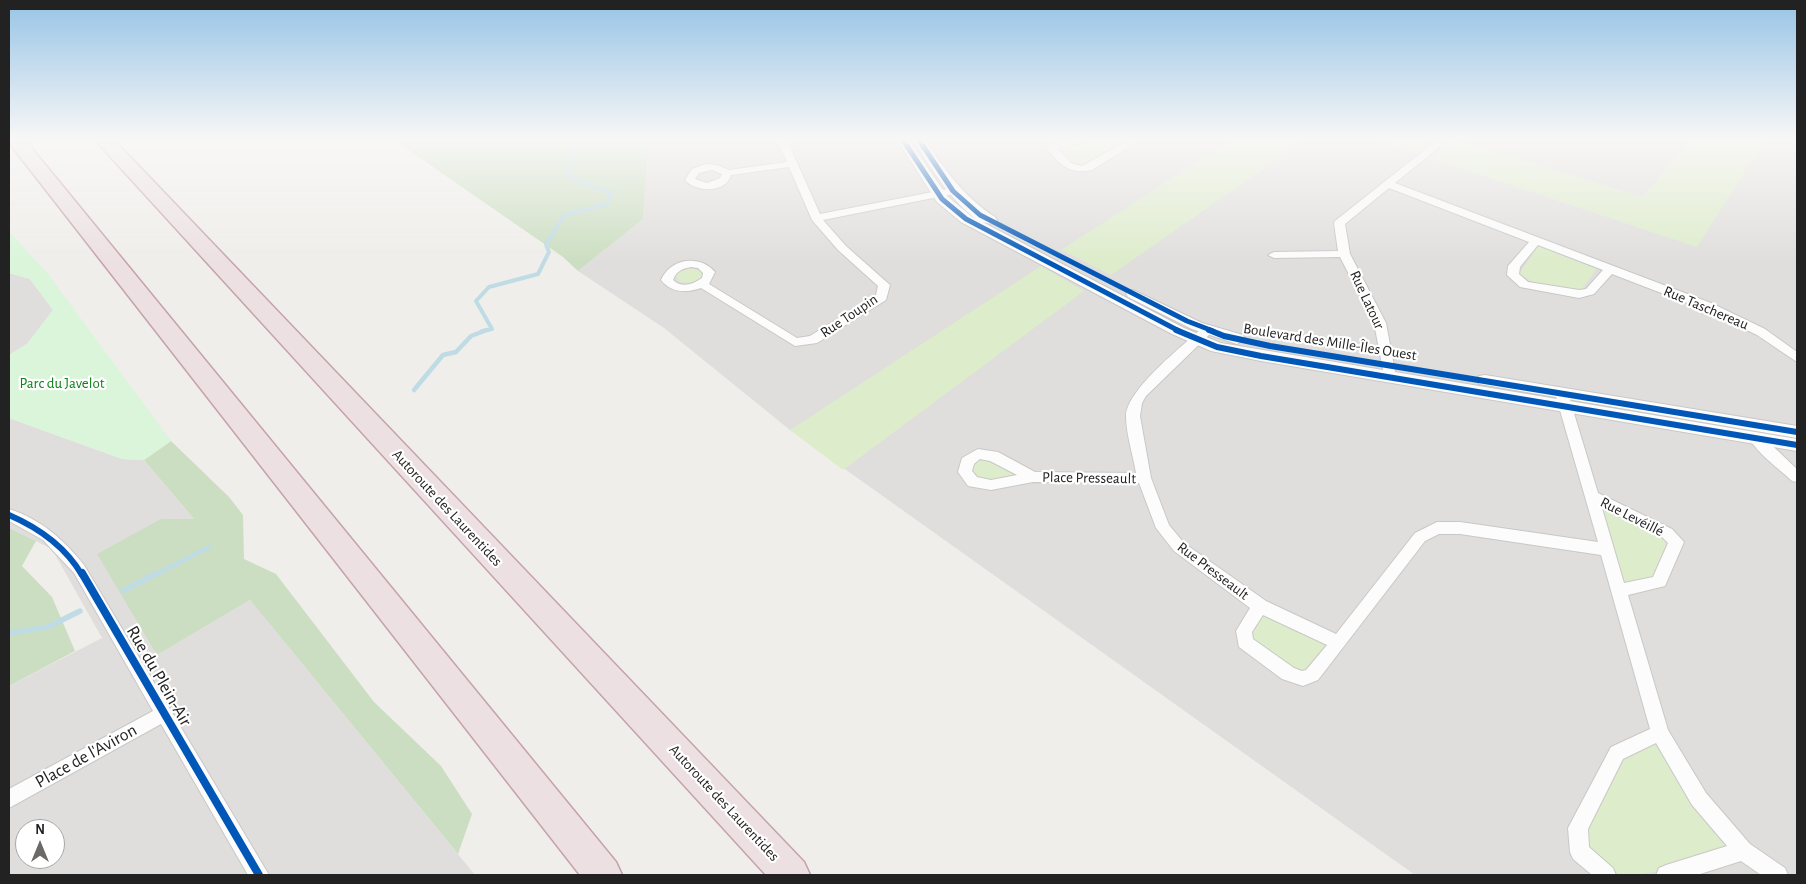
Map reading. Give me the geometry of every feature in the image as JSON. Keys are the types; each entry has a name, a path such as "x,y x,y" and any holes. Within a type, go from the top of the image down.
{"highway":[{"path":"49,181 603,875"},
{"name":"Autoroute des Laurentides","path":"143,181 792,875"}],"street":[{"name":"Rue Toupin","path":"702,284 795,342 813,340 882,297 884,285 842,248 816,218 800,181"},
{"name":"Boulevard des Mille-Îles Ouest","path":"936,181 946,193 991,221 1202,335 1241,352 1389,371 1564,399 1797,432"},
{"name":"Boulevard des Mille-Îles Ouest","path":"940,181 946,193"},
{"name":"Rue Latour","path":"1389,371 1380,324 1344,254 1339,223 1390,181"},
{"name":"Rue Taschereau","path":"1387,184 1734,319 1761,332 1797,358"},
{"path":"816,218 946,193"},
{"path":"1536,241 1514,266 1513,275 1524,285 1579,294 1590,292 1609,270"},
{"name":"Rue Latour","path":"1274,255 1344,254"},
{"name":"Rue Presseault","path":"1202,335 1141,393 1135,403 1133,416 1144,478 1163,528 1180,547 1260,606 1339,643"},
{"name":"Boulevard des Mille-Îles Ouest","path":"1564,399 1797,445"},
{"name":"Rue Levéillé","path":"1564,399 1660,733 1699,799 1743,851 1778,875"},
{"path":"1755,437 1768,452 1797,477"},
{"name":"Place Presseault","path":"1033,477 1144,478"},
{"name":"Rue Levéillé","path":"1592,497 1667,533 1676,542 1658,582 1619,590"},
{"name":"Rue du Plein-Air","path":"9,514 35,527 60,544 79,569 259,875"},
{"name":"Rue Presseault","path":"1260,606 1244,631 1245,642 1288,674 1303,680 1312,675 1339,643 1420,537 1437,528 1460,528 1608,550"},
{"name":"Place de l'Aviron","path":"9,799 163,714"},
{"path":"1606,875 1580,852 1578,828 1617,753 1660,733"},
{"path":"1666,875 1743,851"}],"shaded area":[{"path":"646,181 1797,181 1797,875 1415,875 790,430 664,328 578,271 643,219"},
{"path":"9,273 30,279 53,310 27,344 9,355"},
{"path":"9,418 122,459 144,460 194,519 157,655 250,600 475,875 9,875 9,686 102,638 52,549 9,528"}],"green space":[{"path":"454,181 646,181 643,219 578,271 563,257"},
{"path":"1167,181 1246,181 1111,275 1061,250"},
{"path":"1499,181 1592,181 1643,197 1656,181 1739,181 1697,247"},
{"name":"Parc du Javelot","path":"9,231 48,274 171,441 144,460 122,459 9,418 9,355 27,344 53,310 30,279 9,273"},
{"path":"1538,246 1597,269 1581,290 1536,283 1519,274"},
{"path":"1041,266 1084,291 843,470 790,430"},
{"path":"689,268 701,271 702,278 691,283 679,282 676,275 681,270"},
{"path":"171,441 229,497 243,515 244,559 276,574 374,702 441,766 472,814 458,854 250,600 157,655 97,554 161,519 194,519 144,460"},
{"path":"979,455 1031,477 975,482 968,461"},
{"path":"1596,501 1672,540 1656,579 1622,587"},
{"path":"9,528 36,541 22,566 52,597 75,651 9,686"},
{"path":"1262,608 1337,643 1301,677 1246,642"},
{"path":"1658,739 1734,845 1689,862 1655,872 1623,875 1609,872 1599,866 1585,853 1583,833 1621,754"}],"waterway":[{"path":"487,330 492,329 476,301 489,287 538,274 549,252 546,245 564,215 607,204 611,193 580,181"},
{"path":"414,390 443,355 456,352 471,336 487,330"},
{"path":"482,331 487,330"},
{"path":"155,575 209,547"},
{"path":"123,591 157,573"},
{"path":"9,633 48,627 80,611"}],"cycle path":[{"path":"930,181 942,199 966,219 1178,331 1217,347 1261,356 1797,445"},
{"path":"947,181 953,191 980,215 1187,321 1224,336 1270,346 1797,432"},
{"path":"9,515 48,536 79,569 259,875"}]}
